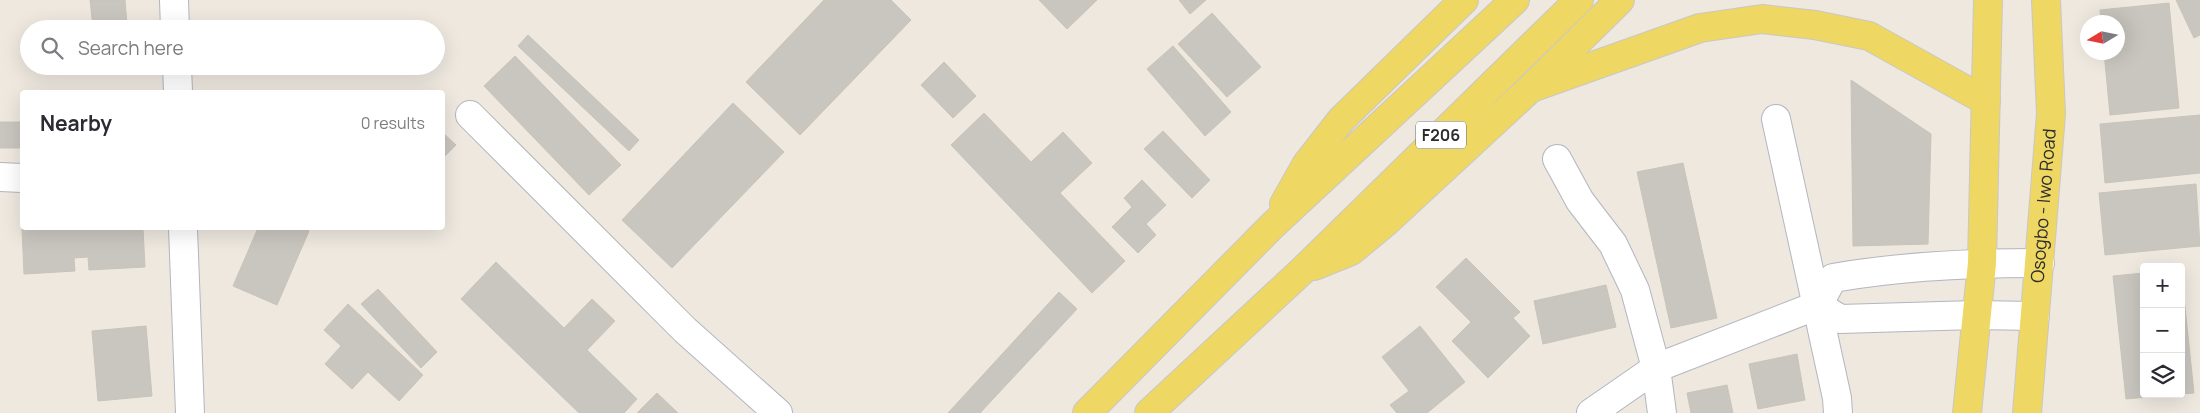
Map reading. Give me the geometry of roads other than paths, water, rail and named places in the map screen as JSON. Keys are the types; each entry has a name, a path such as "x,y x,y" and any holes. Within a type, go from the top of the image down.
{"main road":[{"path":"1272,226 1306,164 1341,120 1464,0"},
{"name":"F206","path":"1087,413 1272,226 1515,0"},
{"name":"F206","path":"1149,413 1303,270 1579,0"},
{"path":"1303,270 1352,251 1531,88 1620,0"},
{"path":"1967,413 1975,315 1982,263 1988,0"},
{"name":"Osogbo - Iwo Road","path":"2027,413 2051,114 2046,0"},
{"path":"1531,88 1700,28 1762,20 1815,25 1869,36 1986,101"}],"street":[{"path":"174,0 175,20"},
{"path":"177,75 178,90"},
{"path":"470,115 685,330 778,413"},
{"path":"1776,119 1818,305 1837,398 1838,413"},
{"path":"1557,159 1580,201 1613,244 1634,290 1656,368 1662,413"},
{"path":"0,178 20,178"},
{"path":"183,230 190,413"},
{"path":"1591,413 1656,368 1818,305 1833,278 1861,273 1982,263 2040,263"},
{"path":"1818,305 1840,319 1975,315 2035,316"}]}
